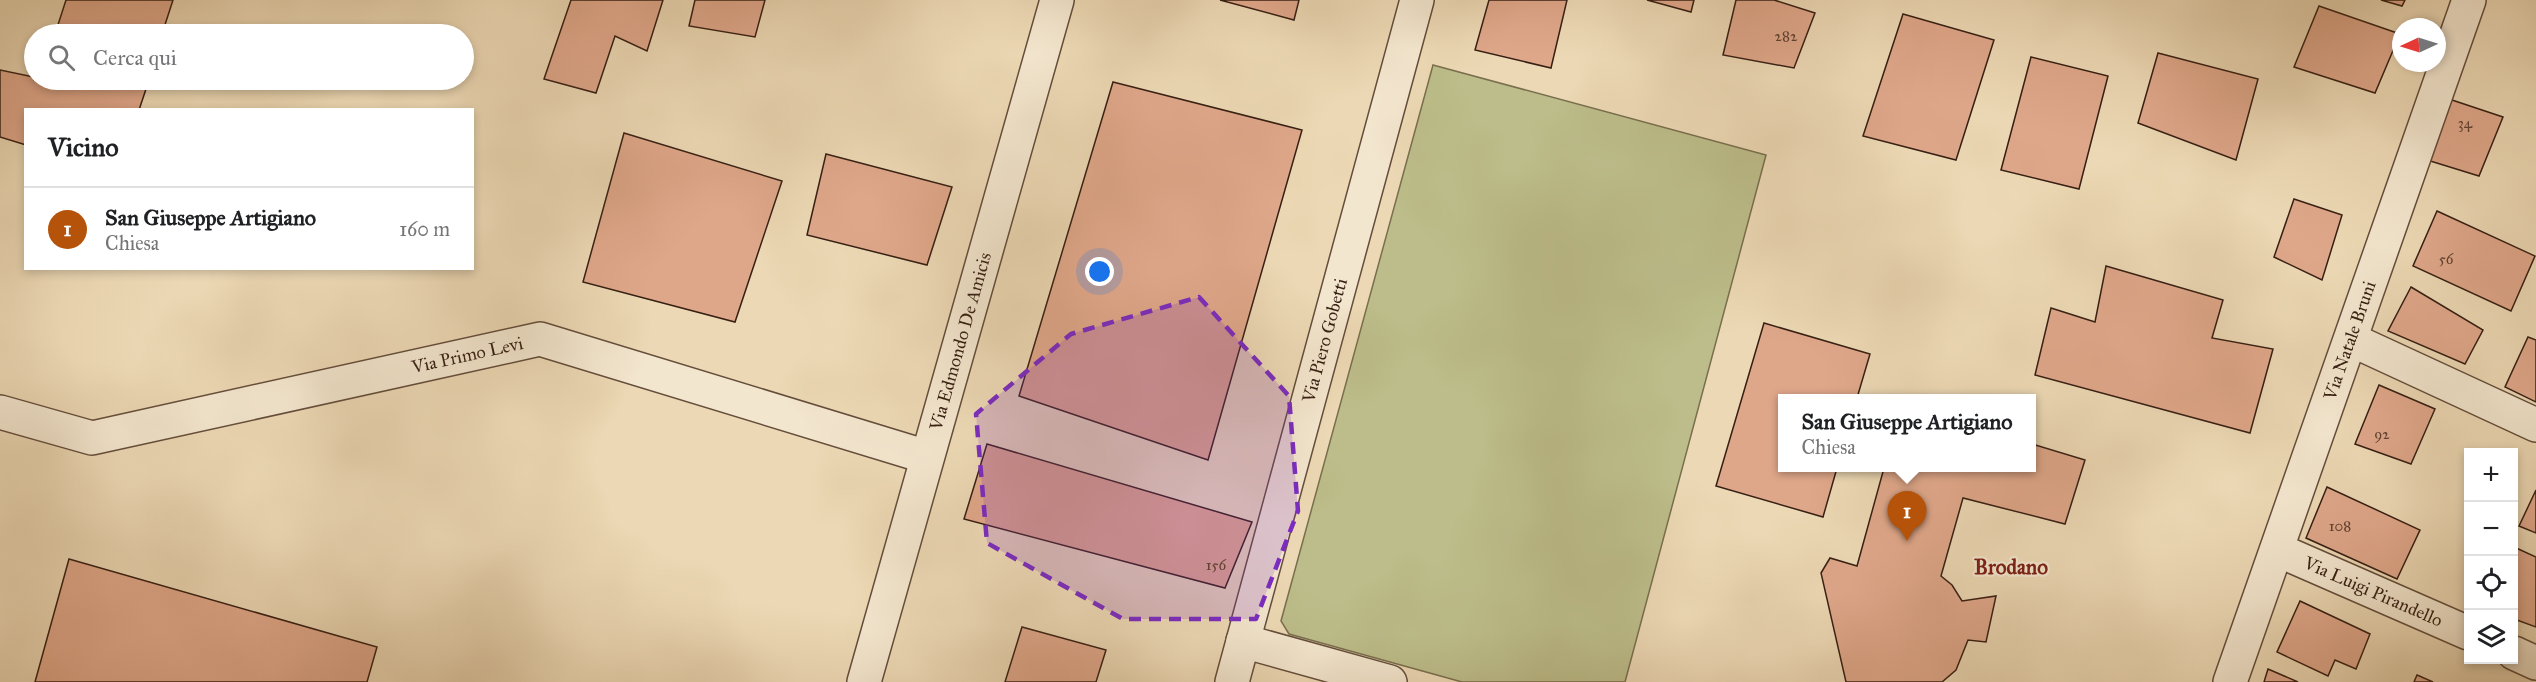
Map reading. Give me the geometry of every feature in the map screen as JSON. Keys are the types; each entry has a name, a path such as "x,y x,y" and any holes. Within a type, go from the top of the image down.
{"street":[{"name":"Via Edmondo De Amicis","path":"864,682 1057,0"},
{"name":"Via Piero Gobetti","path":"1232,682 1417,0"},
{"name":"Via Natale Bruni","path":"2230,682 2352,340 2469,0"},
{"name":"Via Primo Levi","path":"0,412 92,438 540,339 927,457"},
{"path":"2352,340 2536,425"},
{"name":"Via Luigi Pirandello","path":"2278,550 2464,631"},
{"path":"1243,641 1390,682"},
{"path":"2518,655 2536,663"}],"highlighted area":[{"path":"1199,297 1289,396 1298,511 1256,619 1123,619 987,543 976,414 1071,334"}],"green space":[{"path":"1433,65 1766,155 1625,682 1462,682 1289,634 1281,621"}],"building":[{"path":"66,0 173,0 165,24 58,24"},
{"path":"571,0 663,0 647,51 615,36 596,93 544,79"},
{"path":"695,0 765,0 755,37 689,26"},
{"path":"1220,0 1299,0 1294,20"},
{"path":"1489,0 1567,0 1551,68 1475,50"},
{"path":"1647,0 1694,0 1691,12"},
{"path":"1736,0 1774,0 1815,13 1794,68 1723,55"},
{"path":"2381,0 2405,0 2402,6"},
{"path":"2319,6 2392,31 2392,53 2375,93 2294,67"},
{"path":"1903,14 1994,40 1956,160 1863,136"},
{"path":"2158,53 2258,79 2236,160 2138,123"},
{"path":"2031,57 2108,76 2079,189 2001,170"},
{"path":"0,70 24,75 24,90 146,90 140,108 24,108 24,144 0,137"},
{"path":"1113,82 1302,130 1208,460 1019,396"},
{"path":"2446,98 2503,117 2479,176 2427,160"},
{"path":"624,133 782,181 735,322 583,282"},
{"path":"826,154 952,187 927,265 807,235"},
{"path":"2294,199 2342,215 2322,280 2274,257"},
{"path":"2437,211 2535,256 2511,311 2413,266"},
{"path":"2106,266 2223,300 2212,338 2273,349 2250,433 2035,375 2051,308 2095,322"},
{"path":"2411,287 2483,330 2465,364 2388,331"},
{"path":"1764,323 1870,354 1858,394 1778,394 1778,472 1836,472 1823,517 1716,486"},
{"path":"2528,337 2536,340 2536,402 2505,387"},
{"path":"2379,385 2435,409 2411,464 2355,444"},
{"path":"987,444 1252,522 1225,588 964,519"},
{"path":"2036,445 2085,460 2065,524 1963,498 1941,576 1952,585 1962,601 1996,596 1986,642 1968,640 1956,670 1942,682 1846,682 1821,573 1830,558 1857,566 1883,472 2036,472"},
{"path":"2327,487 2420,530 2397,579 2306,538"},
{"path":"2536,490 2536,533 2519,526"},
{"path":"2518,549 2536,557 2536,627 2518,620"},
{"path":"69,559 377,647 367,682 35,682"},
{"path":"2300,601 2370,634 2356,669 2335,660 2328,676 2277,652"},
{"path":"1022,627 1106,650 1096,682 1005,682"},
{"path":"2268,669 2298,682 2264,682"},
{"path":"2417,675 2433,682 2414,682"}],"place":[{"name":"San Giuseppe Artigiano","path":"1907,541"}],"district":[{"name":"Brodano","path":"2011,567"}]}
